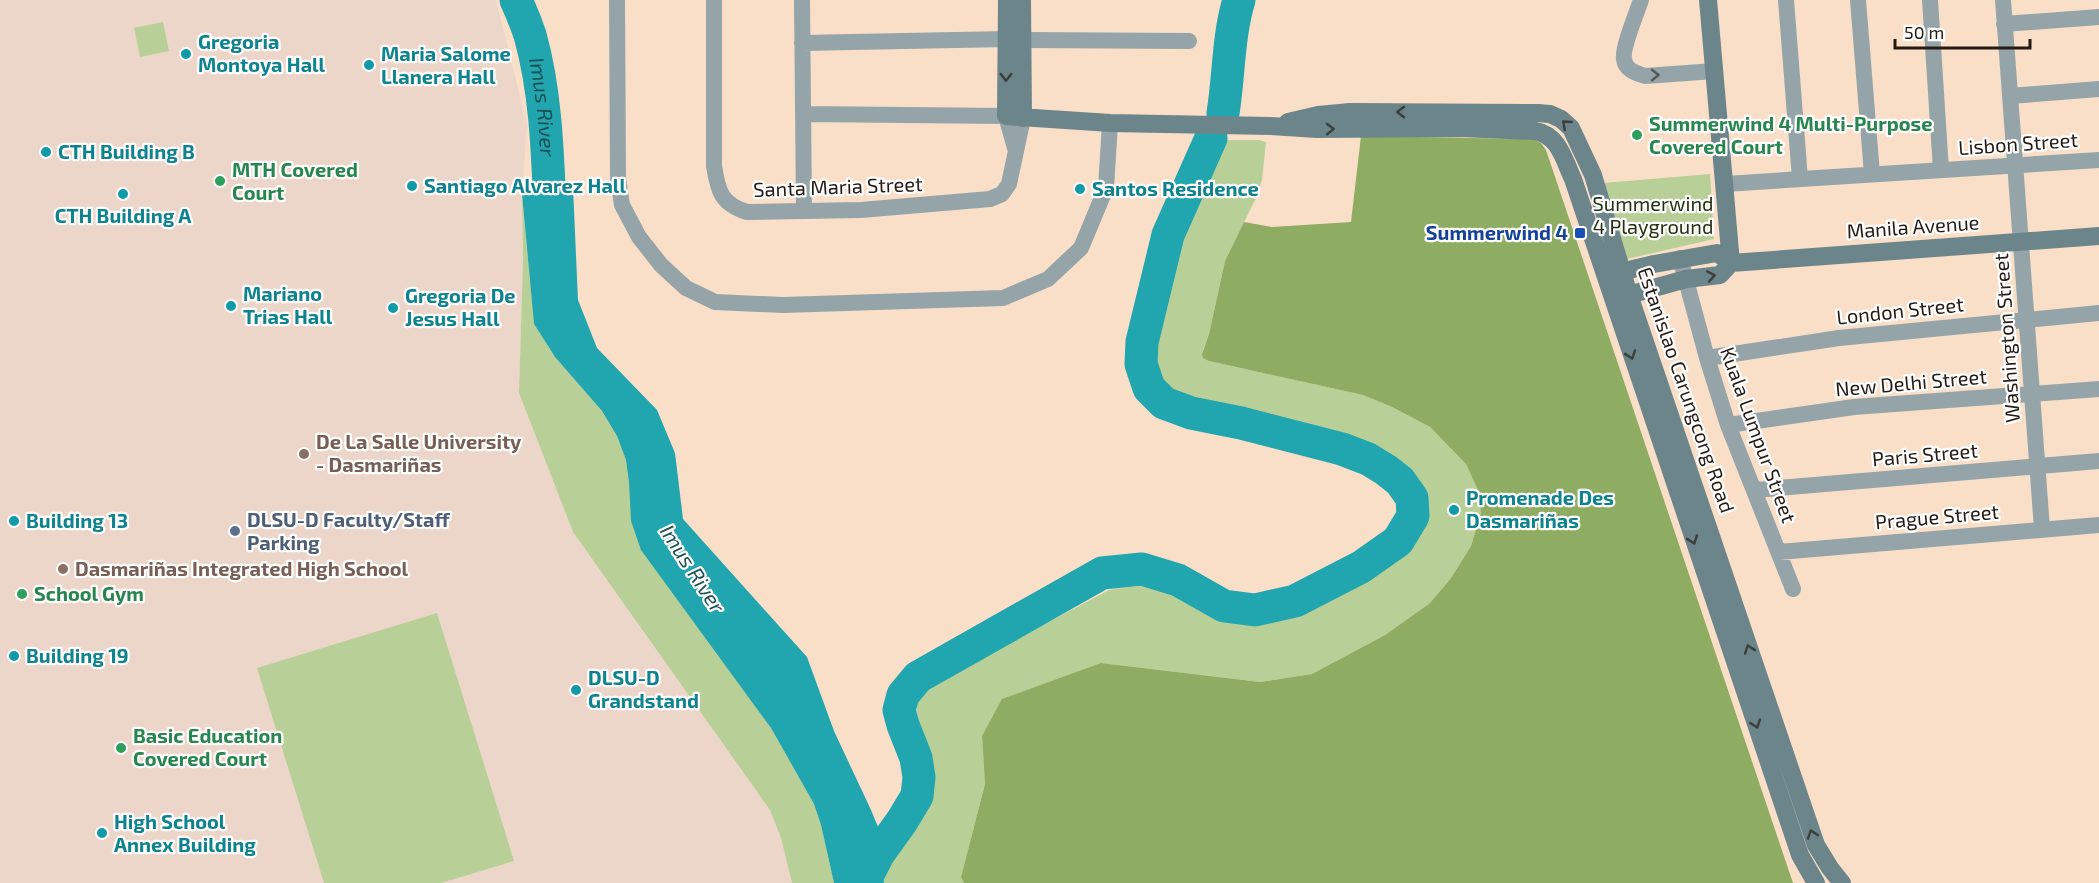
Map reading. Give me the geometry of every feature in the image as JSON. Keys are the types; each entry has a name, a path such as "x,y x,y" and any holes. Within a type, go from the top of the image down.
{"street":[{"path":"617,0 618,178 622,205 639,237 661,265 686,288 715,302 783,305 1003,298 1048,279 1082,248 1106,188 1110,123"},
{"name":"Santa Maria Street","path":"714,0 714,166 723,199 735,208 747,212 861,210 990,199 1002,194 1009,184 1016,150 1014,117"},
{"path":"802,0 804,210"},
{"path":"1007,0 1015,40"},
{"path":"804,114 1014,117 1015,40 1022,0"},
{"path":"1641,0 1625,48 1624,59 1627,67 1645,76 1714,71"},
{"path":"1708,0 1731,263"},
{"path":"1786,0 1800,179"},
{"path":"1858,0 1872,174"},
{"path":"1930,0 1941,170"},
{"name":"Washington Street","path":"2002,0 2042,529"},
{"path":"2004,24 2099,17"},
{"path":"802,43 1015,40 1189,41"},
{"path":"2010,96 2099,89"},
{"name":"Estanislao Carungcong Road","path":"1014,117 1110,123 1265,126 1318,115 1350,112 1550,114 1561,119 1571,128 1593,175 1613,274 1816,845 1842,883"},
{"name":"Lisbon Street","path":"1725,184 2099,160"},
{"name":"Manila Avenue","path":"1613,274 1680,258 1717,253 1731,263 2099,236"},
{"name":"Kuala Lumpur Street","path":"1680,258 1728,425 1793,589"},
{"name":"Manila Avenue","path":"1621,297 1686,279 1720,275 1731,263"},
{"name":"Estanislao Carungcong Road","path":"1621,297 1800,855 1816,883"},
{"name":"London Street","path":"1707,358 1839,338 2099,313"},
{"name":"New Delhi Street","path":"1728,425 1854,407 2099,389"},
{"name":"Paris Street","path":"1755,490 2099,461"},
{"name":"Prague Street","path":"1779,552 2099,525"}],"shaded area":[{"name":"De La Salle University - Dasmariñas","path":"0,0 496,0 527,124 522,194 523,259 519,393 573,532 770,810 781,838 792,883 0,883"}],"green space":[{"path":"163,22 169,51 140,57 134,28"},
{"path":"1361,136 1533,139 1541,143 1546,150 1793,883 964,883 961,877 985,784 982,736 1002,699 1101,663 1260,682 1312,674 1385,635 1430,603 1451,578 1471,546 1481,513 1478,490 1466,464 1430,427 1363,395 1203,358 1202,354 1209,334 1225,261 1244,222 1272,227 1351,222"},
{"name":"Promenade Des Dasmariñas","path":"1226,140 1266,142 1262,180 1257,196 1225,261 1209,334 1202,353 1209,361 1363,395 1430,427 1466,464 1478,489 1481,513 1471,546 1451,578 1430,603 1385,635 1312,674 1260,682 1101,663 982,736 985,784 961,877 964,883 884,883 889,861 927,804 931,793 934,767 920,724 916,699 929,686 1109,590 1142,586 1158,587 1180,595 1216,617 1241,621 1286,614 1310,606 1355,586 1390,565 1410,544 1425,518 1428,504 1424,492 1397,462 1378,451 1334,433 1266,416 1198,403 1175,395 1165,389 1159,381 1153,365 1153,351 1177,247 1185,225"},
{"name":"Summerwind 4 Playground","path":"1710,174 1714,239 1627,259 1603,183"},
{"path":"522,194 534,324 555,357 602,411 617,436 626,460 630,482 631,521 771,728 814,804 834,883 792,883 781,838 770,810 573,532 519,393 523,259"},
{"path":"437,613 514,861 441,883 324,883 257,668"}],"water":[{"path":"573,188 578,300 597,348 657,410 675,453 683,519 807,657 834,731 891,858 883,876 884,883 834,883 814,804 771,728 641,550 631,521 626,460 617,436 602,411 555,357 534,324 522,194"}],"waterway":[{"name":"Imus River","path":"516,0 530,35 544,109 551,237"},
{"path":"1223,113 1231,42 1239,0"},
{"path":"864,882 879,853 917,796 919,777 916,758 899,710 903,695 918,677 1102,573 1142,569 1178,580 1224,606 1255,610 1295,601 1361,567 1398,541 1413,516 1412,498 1400,481 1368,459 1342,449 1241,423 1191,413 1164,403 1149,388 1141,364 1142,342 1168,235 1211,138"}],"place":[{"name":"Gregoria Montoya Hall","path":"186,54"},
{"name":"Maria Salome Llanera Hall","path":"369,65"},
{"name":"Summerwind 4 Multi-Purpose Covered Court","path":"1637,135"},
{"name":"CTH Building B","path":"46,152"},
{"name":"MTH Covered Court","path":"220,181"},
{"name":"Santiago Alvarez Hall","path":"412,186"},
{"name":"Santos Residence","path":"1080,189"},
{"name":"CTH Building A","path":"123,194"},
{"name":"Summerwind 4","path":"1580,233"},
{"name":"Mariano Trias Hall","path":"231,306"},
{"name":"Gregoria De Jesus Hall","path":"393,308"},
{"name":"De La Salle University - Dasmariñas","path":"304,454"},
{"name":"Promenade Des Dasmariñas","path":"1454,510"},
{"name":"Building 13","path":"14,521"},
{"name":"DLSU-D Faculty/Staff Parking","path":"235,531"},
{"name":"Dasmariñas Integrated High School","path":"63,569"},
{"name":"School Gym","path":"22,594"},
{"name":"Building 19","path":"14,656"},
{"name":"DLSU-D Grandstand","path":"576,690"},
{"name":"Basic Education Covered Court","path":"121,748"},
{"name":"High School Annex Building","path":"102,833"}]}
